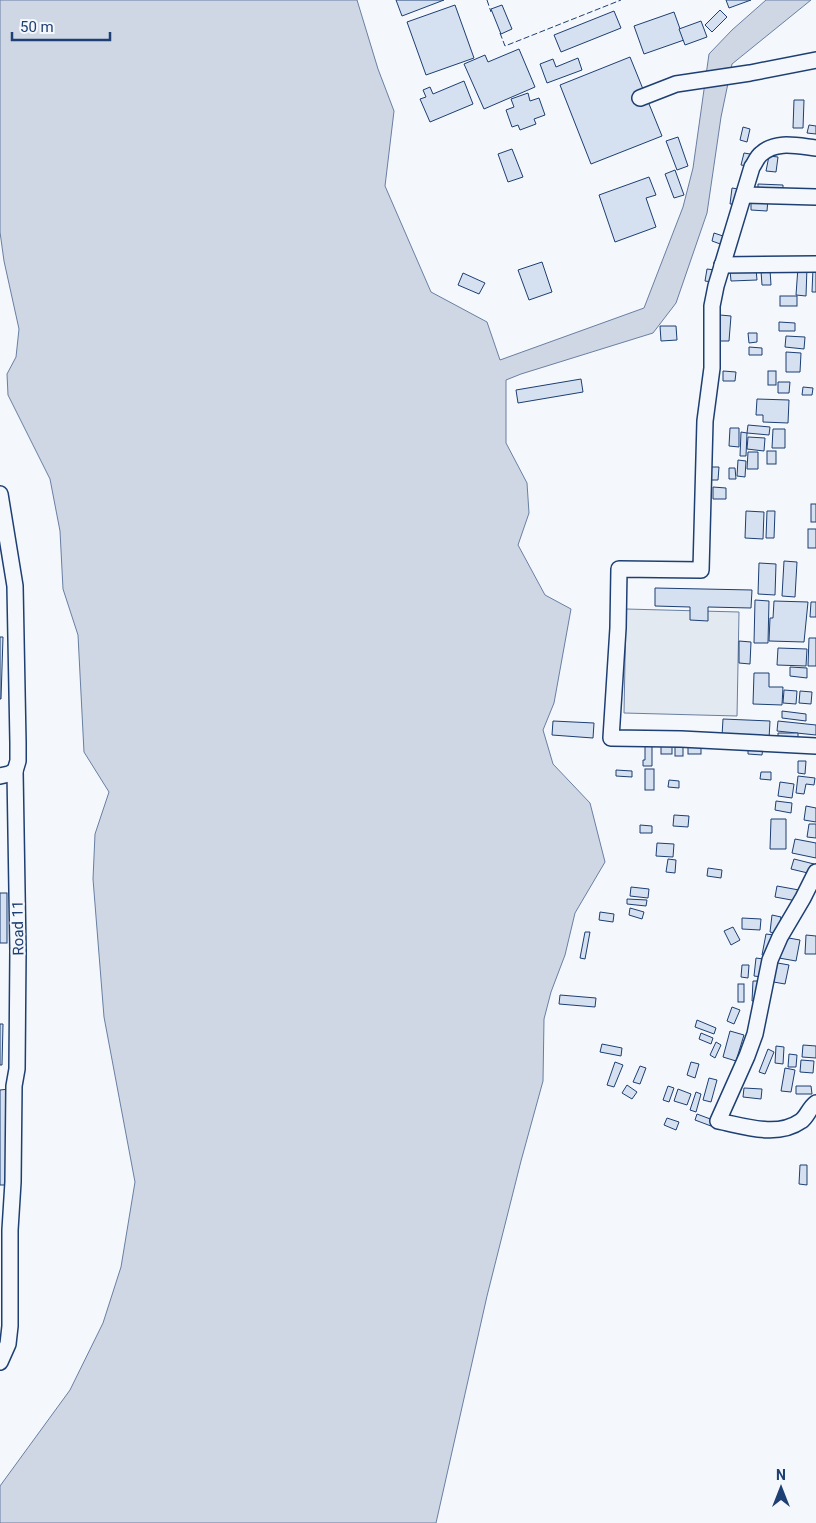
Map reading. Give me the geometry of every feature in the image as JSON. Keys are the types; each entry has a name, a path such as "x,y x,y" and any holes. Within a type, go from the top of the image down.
{"street":[{"path":"640,98 676,84 750,73 816,60"},
{"path":"816,148 776,145 760,154 752,168 722,265 712,306 712,368 705,421 702,570 619,569 618,628 611,738 681,739 816,746"},
{"path":"744,195 816,197"},
{"path":"722,265 816,264"},
{"name":"Road 11","path":"0,494 15,586 18,760 15,771 18,1036 17,1069 14,1086 13,1182 6,1208 10,1326 8,1344 0,1362"},
{"path":"0,776 15,771"},
{"path":"816,872 780,937 770,960 755,1034 718,1121 764,1130 786,1129 803,1120 816,1103"}],"shaded area":[{"path":"0,0 357,0 378,69 394,111 385,186 431,292 487,322 500,360 644,308 683,207 693,168 709,54 732,30 766,0 811,0 732,64 721,117 707,213 676,303 653,333 506,380 506,443 527,483 529,513 518,545 545,595 571,609 554,703 543,730 553,764 590,803 605,862 575,913 565,955 551,992 544,1019 543,1081 487,1296 436,1523 0,1523 0,1486 70,1390 103,1323 121,1267 135,1182 104,1017 93,879 95,834 109,792 84,752 78,635 63,589 60,531 50,479 8,395 7,374 16,357 19,329 4,261 0,232"},
{"path":"626,609 739,612 737,716 624,713"}],"building":[{"path":"396,0 444,0 402,16"},
{"path":"726,0 751,0 729,8"},
{"path":"455,5 474,58 426,75 407,22"},
{"path":"502,5 512,29 501,34 491,9"},
{"path":"720,10 727,17 712,32 705,25"},
{"path":"614,11 621,28 561,52 554,35"},
{"path":"674,12 684,40 644,54 634,26"},
{"path":"701,21 707,37 685,45 679,29"},
{"path":"519,49 535,87 484,109 464,64 485,55 488,62"},
{"path":"630,57 662,136 591,164 560,85"},
{"path":"578,58 582,70 547,83 540,64 553,59 556,67"},
{"path":"464,81 473,104 430,122 420,99 426,97 423,90 430,87 433,94"},
{"path":"528,93 530,101 539,98 545,115 534,119 536,124 520,130 518,125 512,127 506,110 514,107 511,99"},
{"path":"794,100 804,100 803,128 793,128"},
{"path":"809,125 816,126 816,134 807,133"},
{"path":"743,127 750,129 747,142 740,140"},
{"path":"678,137 688,166 677,170 666,141"},
{"path":"512,149 523,177 508,182 498,154"},
{"path":"744,153 750,154 747,166 741,165"},
{"path":"769,156 778,157 776,172 766,171"},
{"path":"675,170 684,195 674,198 665,174"},
{"path":"649,177 656,195 646,198 656,227 615,242 599,195"},
{"path":"758,184 783,185 783,192 758,192"},
{"path":"732,188 738,189 736,204 730,204"},
{"path":"751,198 768,199 767,211 751,210"},
{"path":"714,233 726,237 723,245 712,241"},
{"path":"542,262 552,292 529,300 518,270"},
{"path":"798,267 807,267 806,296 796,295"},
{"path":"813,268 816,268 816,292 812,292"},
{"path":"707,269 715,270 712,282 705,281"},
{"path":"756,269 757,280 731,281 730,270"},
{"path":"770,270 771,285 762,285 761,271"},
{"path":"463,273 485,283 479,294 458,285"},
{"path":"780,296 797,296 797,306 780,306"},
{"path":"720,315 731,316 729,341 718,341"},
{"path":"779,322 795,323 795,331 779,331"},
{"path":"660,326 676,326 677,340 661,341"},
{"path":"748,333 757,333 757,342 749,343"},
{"path":"786,336 805,337 804,349 785,347"},
{"path":"749,347 762,348 762,355 749,355"},
{"path":"786,352 801,353 800,372 786,372"},
{"path":"723,371 736,372 735,381 723,381"},
{"path":"768,371 776,371 776,385 768,385"},
{"path":"581,379 583,392 518,403 516,390"},
{"path":"778,382 790,382 789,393 778,393"},
{"path":"803,387 813,388 812,395 802,395"},
{"path":"757,399 789,400 788,423 763,422 763,415 756,415"},
{"path":"748,425 770,427 769,435 747,433"},
{"path":"730,428 739,428 739,447 729,446"},
{"path":"773,429 785,429 785,448 772,448"},
{"path":"741,432 747,433 746,456 740,456"},
{"path":"748,437 765,438 764,451 747,449"},
{"path":"767,451 776,451 776,464 767,464"},
{"path":"748,452 758,452 758,469 747,469"},
{"path":"738,460 746,461 745,477 737,476"},
{"path":"708,467 719,467 718,480 707,480"},
{"path":"729,468 735,468 736,479 729,479"},
{"path":"713,487 726,488 726,499 713,499"},
{"path":"811,504 816,504 816,522 811,522"},
{"path":"746,511 764,512 763,539 745,538"},
{"path":"767,511 775,511 774,538 766,538"},
{"path":"808,529 816,529 816,548 808,548"},
{"path":"784,561 797,562 795,597 782,596"},
{"path":"759,563 776,564 775,595 758,594"},
{"path":"655,588 752,590 751,608 708,607 708,621 690,620 690,607 655,606"},
{"path":"755,600 769,601 768,643 754,643"},
{"path":"774,601 808,602 804,642 769,641 770,618 773,618"},
{"path":"811,602 816,602 816,617 810,617"},
{"path":"0,637 3,637 1,699 0,699"},
{"path":"809,638 816,638 816,666 808,666"},
{"path":"739,641 751,642 750,664 739,663"},
{"path":"778,648 807,649 806,666 777,665"},
{"path":"790,667 807,668 807,678 790,676"},
{"path":"754,673 769,673 769,687 783,687 782,705 753,704"},
{"path":"784,690 797,691 796,704 783,703"},
{"path":"800,691 812,692 811,704 799,703"},
{"path":"782,711 806,714 806,721 782,718"},
{"path":"723,719 770,721 769,739 722,736"},
{"path":"553,721 594,723 593,738 552,735"},
{"path":"778,721 816,725 816,735 777,731"},
{"path":"778,733 798,733 798,744 778,743"},
{"path":"645,745 652,745 652,766 643,766"},
{"path":"661,745 672,745 672,754 661,754"},
{"path":"688,746 701,746 701,754 688,754"},
{"path":"675,747 683,747 683,756 675,756"},
{"path":"748,747 763,747 762,755 748,754"},
{"path":"798,761 806,761 805,774 798,773"},
{"path":"645,769 654,769 654,790 645,790"},
{"path":"616,770 632,771 632,777 616,776"},
{"path":"761,772 771,772 771,780 760,779"},
{"path":"798,776 815,778 814,785 806,784 804,794 796,793"},
{"path":"669,780 679,781 679,788 668,787"},
{"path":"780,782 794,784 792,798 778,796"},
{"path":"776,801 792,803 791,813 775,810"},
{"path":"806,806 816,808 816,822 804,820"},
{"path":"674,815 689,816 688,827 673,826"},
{"path":"771,819 786,819 786,849 770,849"},
{"path":"809,824 816,824 816,838 807,837"},
{"path":"640,825 652,826 652,833 640,833"},
{"path":"795,839 816,843 816,858 792,853"},
{"path":"657,843 674,844 673,857 656,856"},
{"path":"668,859 676,860 675,873 666,872"},
{"path":"794,859 814,864 812,874 791,869"},
{"path":"708,868 722,870 721,878 707,876"},
{"path":"777,886 799,890 797,901 775,897"},
{"path":"631,887 649,889 648,898 630,896"},
{"path":"0,893 7,893 7,943 0,943"},
{"path":"627,899 647,900 646,906 627,904"},
{"path":"630,908 644,912 642,919 629,915"},
{"path":"600,912 614,914 613,922 599,920"},
{"path":"772,915 781,917 778,934 770,932"},
{"path":"742,918 761,919 760,930 742,929"},
{"path":"733,927 740,940 731,945 724,931"},
{"path":"585,932 590,932 585,959 580,958"},
{"path":"766,934 774,935 770,957 762,955"},
{"path":"806,935 816,936 816,954 805,954"},
{"path":"783,937 800,940 796,961 779,958"},
{"path":"756,958 763,959 762,977 754,976"},
{"path":"772,962 789,965 785,984 768,981"},
{"path":"742,965 749,965 748,978 741,977"},
{"path":"753,981 760,981 759,1001 752,1001"},
{"path":"738,984 744,984 744,1002 738,1002"},
{"path":"560,995 596,998 595,1007 559,1004"},
{"path":"732,1007 740,1010 734,1024 727,1021"},
{"path":"697,1020 716,1028 714,1034 695,1027"},
{"path":"0,1024 3,1024 2,1065 0,1065"},
{"path":"730,1031 744,1035 736,1061 723,1057"},
{"path":"701,1033 713,1038 711,1044 699,1039"},
{"path":"716,1042 721,1045 715,1058 710,1055"},
{"path":"602,1044 622,1048 621,1056 600,1052"},
{"path":"803,1045 816,1046 816,1058 802,1057"},
{"path":"776,1046 784,1047 783,1064 775,1063"},
{"path":"768,1049 774,1052 765,1074 759,1072"},
{"path":"789,1054 797,1055 796,1067 788,1067"},
{"path":"801,1060 814,1061 813,1073 800,1072"},
{"path":"615,1062 623,1065 614,1087 607,1085"},
{"path":"691,1062 699,1064 695,1078 687,1075"},
{"path":"640,1066 646,1068 640,1084 633,1082"},
{"path":"785,1068 795,1070 791,1092 781,1091"},
{"path":"709,1078 717,1080 711,1102 703,1100"},
{"path":"627,1085 637,1092 632,1099 622,1093"},
{"path":"668,1086 674,1088 669,1102 663,1100"},
{"path":"796,1086 811,1086 812,1094 796,1094"},
{"path":"744,1088 762,1089 761,1099 743,1097"},
{"path":"9,1089 10,1185 0,1185 0,1090"},
{"path":"678,1089 691,1094 687,1105 674,1101"},
{"path":"696,1092 701,1094 696,1112 690,1110"},
{"path":"697,1114 713,1120 711,1126 695,1120"},
{"path":"667,1118 679,1122 676,1130 664,1125"},
{"path":"800,1165 807,1165 807,1185 799,1184"}],"fence":[{"path":"487,0 491,12"},
{"path":"500,33 505,46 621,0"}]}
